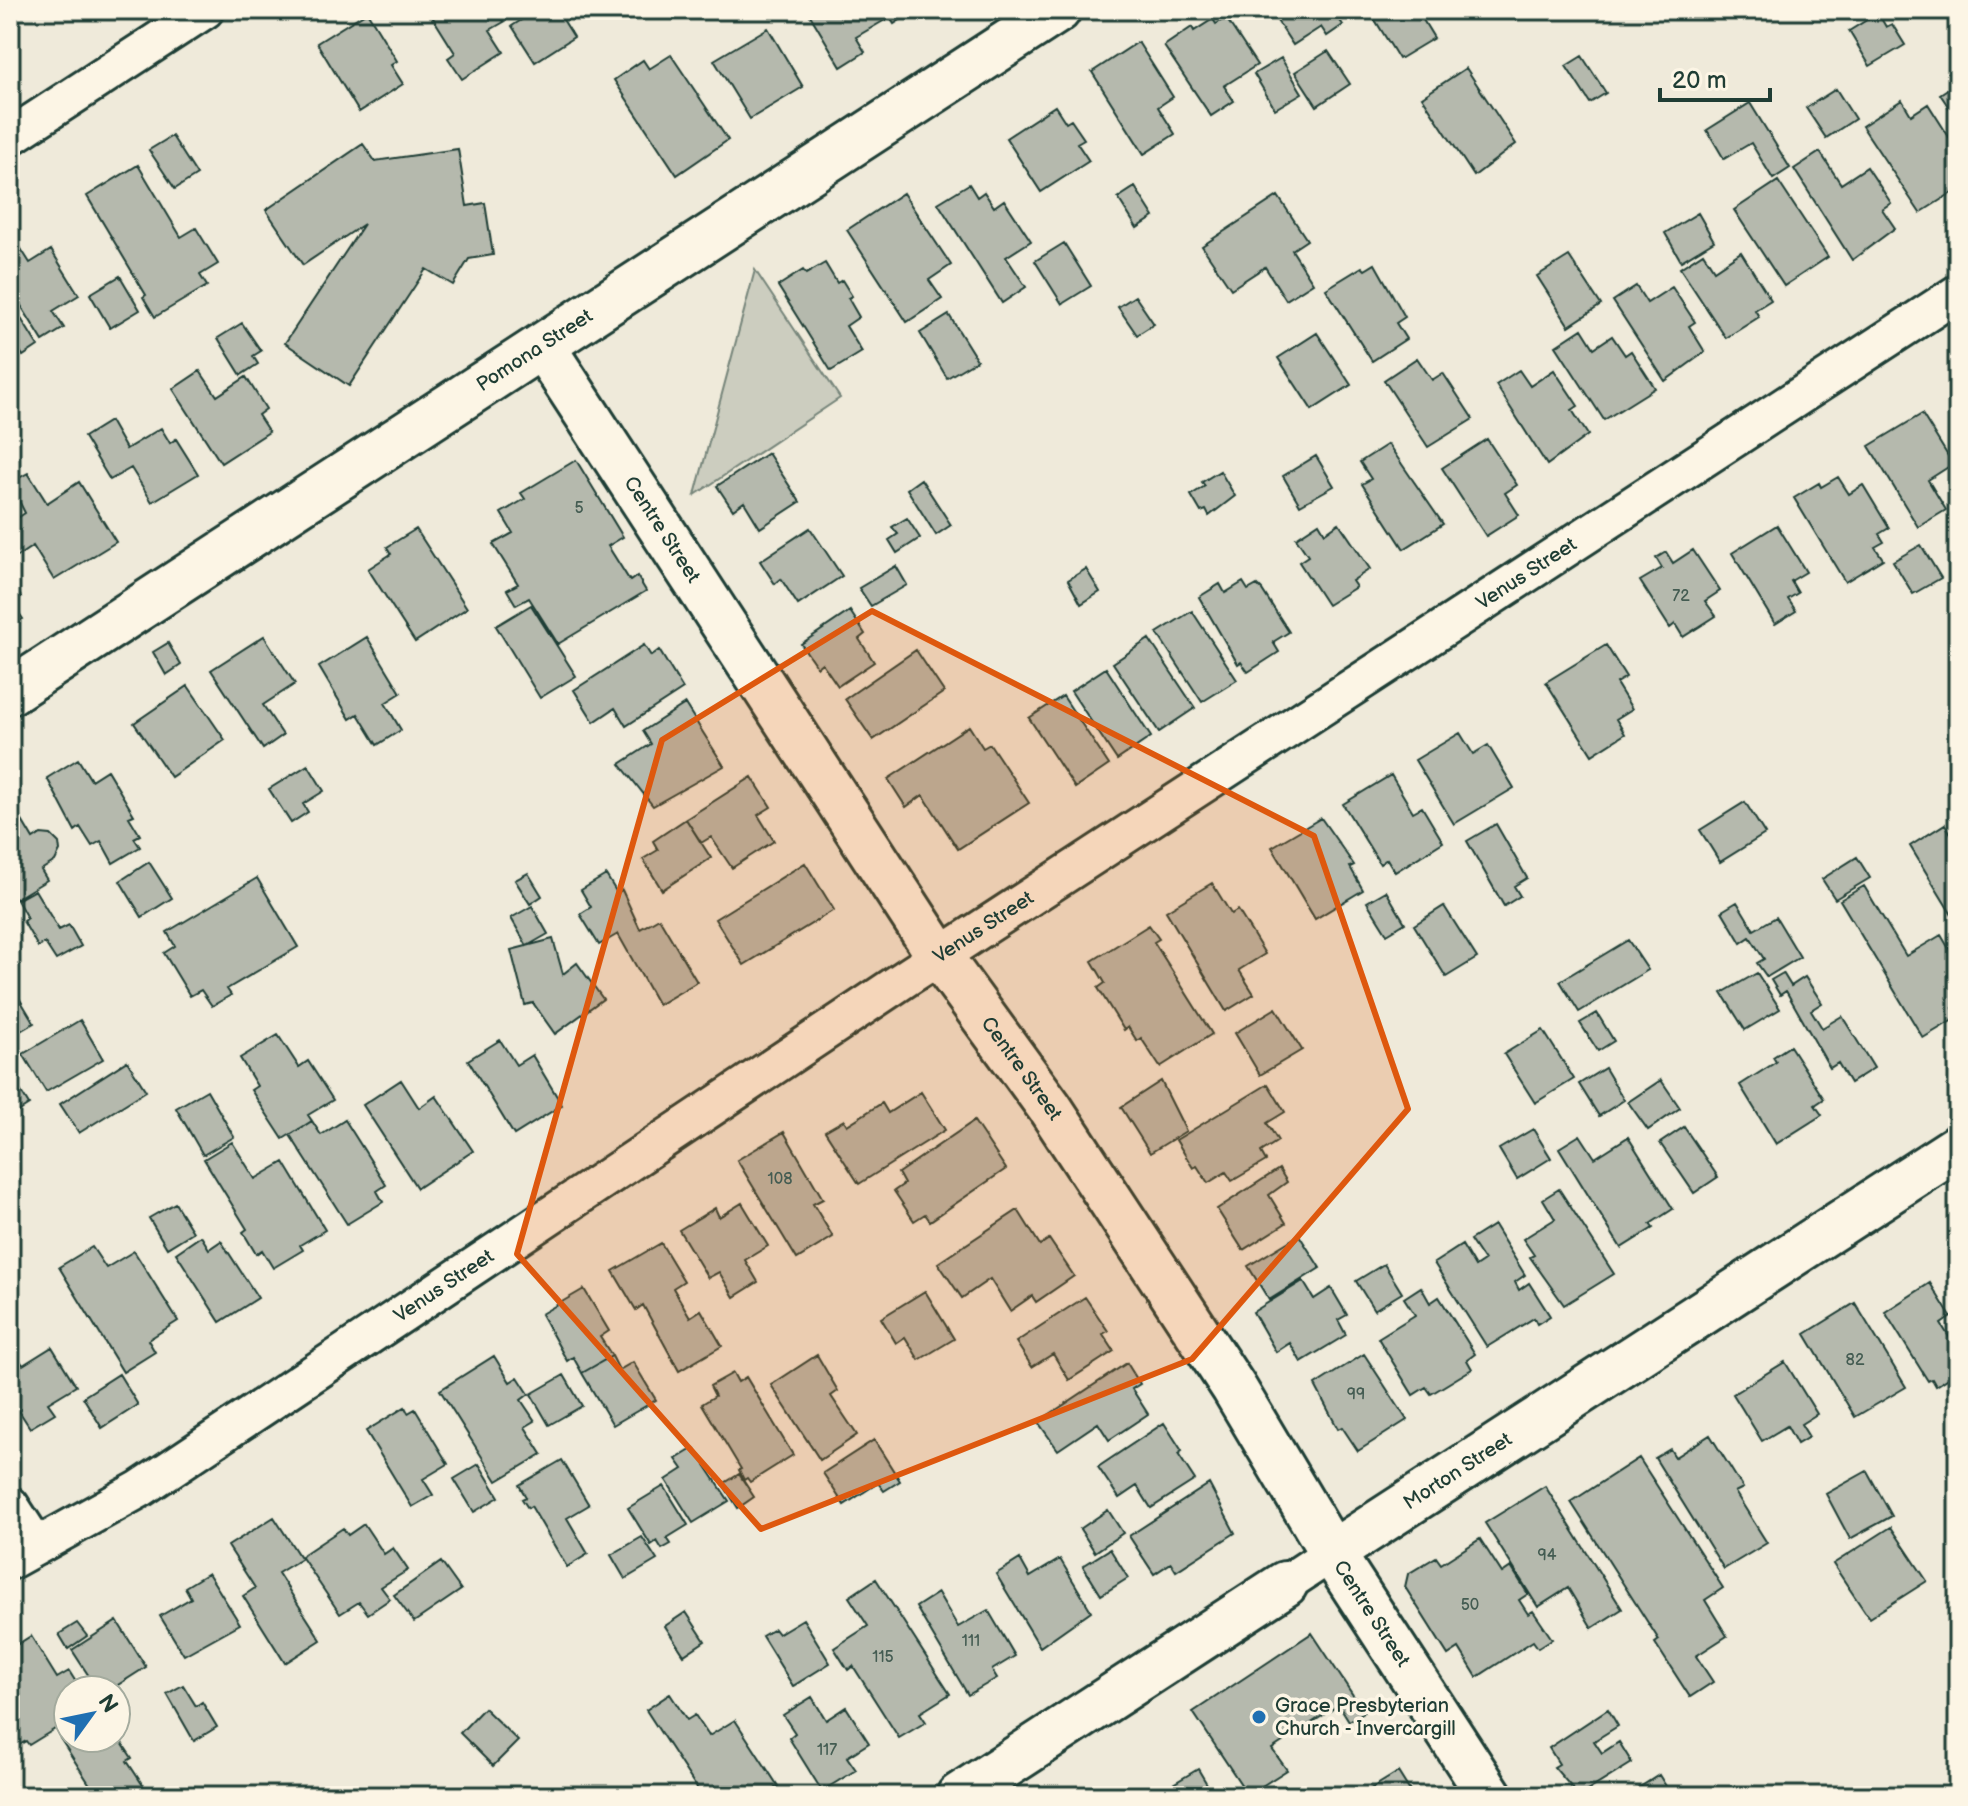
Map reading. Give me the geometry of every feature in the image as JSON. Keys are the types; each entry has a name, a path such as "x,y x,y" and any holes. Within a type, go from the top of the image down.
{"street":[{"path":"10,137 205,10"},
{"name":"Pomona Street","path":"10,692 1058,10"},
{"name":"Venus Street","path":"23,1553 140,1489 940,957 1958,293"},
{"name":"Centre Street","path":"543,347 940,957 1059,1121 1234,1388 1332,1553 1490,1796"},
{"name":"Morton Street","path":"959,1796 1958,1147"},
{"path":"10,1505 23,1553"}],"highlighted area":[{"path":"872,611 1314,836 1408,1109 1192,1359 761,1529 517,1254 662,740"}],"shaded area":[{"path":"755,270 840,398 695,495"}],"building":[{"path":"428,10 497,10 504,22 490,30 504,52 462,79 448,58 455,53"},
{"path":"537,10 557,10 574,37 535,62 512,26"},
{"path":"807,10 879,10 885,20 856,37 865,52 841,67"},
{"path":"885,10 915,10 894,24"},
{"path":"1270,10 1333,10 1343,25 1327,36 1321,27 1293,45"},
{"path":"1381,10 1417,10 1434,38 1399,59 1372,15"},
{"path":"367,12 397,61 391,65 403,84 359,112 317,43"},
{"path":"1878,13 1886,27 1892,24 1905,45 1870,66 1849,31"},
{"path":"1226,18 1257,65 1224,86 1234,101 1211,116 1164,46 1192,27 1194,31 1213,19 1216,24"},
{"path":"768,28 803,87 750,119 714,60"},
{"path":"1138,42 1173,97 1158,107 1175,134 1144,154 1092,72"},
{"path":"1328,51 1350,84 1317,106 1295,72"},
{"path":"671,55 728,140 677,175 614,80 643,60 649,69"},
{"path":"1582,56 1606,93 1590,103 1566,66"},
{"path":"1281,58 1302,93 1275,109 1254,74"},
{"path":"1466,68 1516,144 1474,176 1422,97"},
{"path":"1958,82 1958,121 1940,94"},
{"path":"1836,89 1855,119 1826,138 1806,108"},
{"path":"1902,100 1911,115 1928,104 1958,151 1958,189 1920,213 1862,126"},
{"path":"1750,103 1790,168 1773,179 1751,143 1724,159 1707,130"},
{"path":"1055,106 1066,123 1071,120 1084,139 1077,143 1089,161 1041,192 1006,138"},
{"path":"172,136 197,175 175,189 149,150"},
{"path":"363,144 375,161 458,149 467,206 485,203 493,255 469,259 453,285 426,269 349,386 285,343 364,224 303,265 266,210"},
{"path":"1820,152 1841,184 1867,167 1891,203 1882,209 1895,228 1852,260 1794,169"},
{"path":"138,165 181,237 196,228 218,264 200,275 207,286 155,317 143,297 146,295 87,196"},
{"path":"1778,181 1828,257 1784,286 1734,210"},
{"path":"969,184 977,197 984,192 994,207 1004,200 1031,241 1006,257 1026,287 1002,303 938,203"},
{"path":"1135,187 1154,217 1137,228 1118,198"},
{"path":"903,193 951,265 929,280 942,299 907,322 847,230"},
{"path":"1278,196 1307,240 1292,250 1313,283 1286,300 1265,267 1231,289 1202,246"},
{"path":"1698,213 1714,241 1681,261 1665,233"},
{"path":"1064,243 1091,286 1062,304 1035,261"},
{"path":"18,244 30,263 51,250 79,295 53,311 64,328 43,341 10,288 10,249"},
{"path":"1741,252 1771,300 1755,310 1759,317 1726,338 1680,268 1703,253 1714,270"},
{"path":"1569,256 1601,305 1569,326 1537,276"},
{"path":"825,263 837,283 842,280 852,296 848,298 859,317 846,326 862,352 831,371 778,286 803,270 806,274"},
{"path":"1375,264 1405,317 1396,323 1406,339 1372,361 1326,289 1362,267 1365,270"},
{"path":"120,276 140,310 110,328 90,294"},
{"path":"1636,286 1647,303 1672,287 1695,322 1689,326 1705,352 1665,381 1613,301"},
{"path":"1135,296 1154,324 1137,335 1118,307"},
{"path":"17,312 38,346 23,356 10,335 10,316"},
{"path":"949,315 977,360 947,378 920,333"},
{"path":"242,323 261,351 253,356 258,364 241,375 218,338"},
{"path":"1582,329 1594,348 1612,336 1625,355 1631,351 1655,388 1604,420 1556,346"},
{"path":"1317,333 1351,385 1312,410 1278,358"},
{"path":"1417,358 1432,380 1443,373 1473,419 1428,447 1384,380"},
{"path":"1519,370 1530,386 1554,370 1578,406 1572,410 1588,435 1547,465 1496,385"},
{"path":"200,371 217,396 246,377 266,409 258,415 269,432 221,463 173,389"},
{"path":"1922,414 1953,464 1928,480 1946,510 1918,527 1869,446"},
{"path":"110,421 126,449 161,428 170,443 176,439 198,474 152,502 131,468 110,480 84,437"},
{"path":"1487,439 1517,485 1505,493 1519,515 1486,536 1442,468"},
{"path":"1388,444 1443,524 1404,549 1362,484 1371,479 1360,462"},
{"path":"768,453 800,502 760,528 744,502 733,510 717,486"},
{"path":"1316,456 1334,486 1300,505 1283,476"},
{"path":"576,460 623,537 608,546 630,581 637,576 646,591 558,644 529,598 516,605 507,590 518,584 493,544 513,533 501,513 525,499 521,493"},
{"path":"1220,471 1235,496 1209,516 1206,510 1201,512 1191,495 1205,486 1202,482"},
{"path":"28,473 47,503 79,482 116,542 54,580 33,546 15,558 10,551 10,523 25,513 10,483"},
{"path":"1838,477 1849,494 1863,485 1889,528 1879,534 1884,542 1875,547 1883,559 1845,582 1794,498 1819,483 1821,487"},
{"path":"921,479 951,525 936,535 907,489"},
{"path":"907,518 920,538 897,553 889,540 898,534 892,527"},
{"path":"1319,523 1325,533 1339,523 1370,569 1352,581 1356,587 1327,605 1299,562 1308,556 1296,538"},
{"path":"1777,525 1806,572 1791,581 1798,593 1788,599 1796,611 1775,624 1732,553"},
{"path":"810,528 842,576 798,605 781,579 775,584 760,561"},
{"path":"416,529 467,608 415,642 368,569 391,554 387,547"},
{"path":"1921,545 1941,578 1913,594 1893,561"},
{"path":"1693,550 1720,591 1705,601 1716,616 1683,637 1675,624 1670,628 1640,581 1662,568 1656,558 1666,552 1673,563"},
{"path":"896,566 907,585 871,606 859,588"},
{"path":"1086,569 1100,592 1081,604 1068,580"},
{"path":"10,579 21,597 12,603 23,619 10,627"},
{"path":"1243,582 1248,590 1257,585 1262,590 1289,632 1273,642 1279,652 1248,672 1241,662 1238,664 1199,597 1220,584 1225,593"},
{"path":"531,605 576,676 540,698 496,626"},
{"path":"850,611 865,634 859,639 874,662 838,686 822,663 817,667 801,644"},
{"path":"1192,611 1237,680 1202,702 1157,633"},
{"path":"264,636 295,684 263,705 283,735 263,749 211,670"},
{"path":"367,637 401,693 385,703 401,730 377,745 358,714 350,719 319,667"},
{"path":"1149,639 1195,708 1159,732 1113,663"},
{"path":"168,643 181,665 166,675 153,652"},
{"path":"644,645 651,656 659,650 683,689 626,726 615,708 594,722 574,690"},
{"path":"1606,645 1626,677 1616,683 1632,709 1616,719 1625,734 1592,755 1546,682"},
{"path":"916,650 944,692 873,740 845,699"},
{"path":"1106,668 1151,737 1117,760 1071,691"},
{"path":"188,686 225,740 171,777 134,723"},
{"path":"1063,696 1109,765 1075,788 1029,718"},
{"path":"685,704 724,766 653,806 620,764 651,744 643,731"},
{"path":"969,726 983,748 990,744 1029,803 958,849 923,795 906,807 888,779"},
{"path":"1460,733 1473,754 1488,745 1514,788 1454,824 1415,760"},
{"path":"78,759 91,780 107,770 134,815 129,817 140,835 134,838 140,847 113,863 101,841 92,846 80,827 75,831 47,778"},
{"path":"308,765 324,791 303,804 308,812 291,823 269,789"},
{"path":"1391,775 1413,812 1422,807 1443,842 1395,872 1387,859 1380,864 1343,804"},
{"path":"752,777 771,807 758,815 774,841 732,868 711,837 701,843 686,819"},
{"path":"1745,802 1765,834 1720,862 1700,830"},
{"path":"14,807 33,839 41,834 51,835 59,843 60,851 55,861 41,870 47,880 14,900 10,894 10,810"},
{"path":"1321,818 1354,865 1350,867 1363,890 1315,919 1272,847"},
{"path":"686,819 711,858 662,890 643,859 658,850 653,841"},
{"path":"1496,824 1527,878 1514,886 1520,896 1504,906 1467,841"},
{"path":"1945,824 1958,845 1958,925 1910,846"},
{"path":"1857,857 1870,878 1835,899 1822,879"},
{"path":"149,862 172,898 142,917 120,881"},
{"path":"805,863 834,910 744,965 715,919"},
{"path":"528,873 542,896 530,904 515,880"},
{"path":"606,875 617,893 622,890 640,929 659,918 697,982 658,1005 618,934 599,945 580,914 591,907 581,890"},
{"path":"257,878 298,947 227,989 231,995 212,1006 201,990 190,996 164,953 175,946 167,932"},
{"path":"1212,883 1231,914 1238,910 1265,954 1239,970 1254,994 1226,1011 1166,911"},
{"path":"1864,886 1906,956 1941,935 1957,962 1951,966 1958,978 1958,1005 1953,1008 1958,1017 1923,1038 1840,900"},
{"path":"35,890 59,930 69,925 81,946 56,960 45,943 38,947 23,921 27,918 17,900"},
{"path":"1386,891 1405,923 1387,934 1367,902"},
{"path":"1737,902 1754,930 1776,917 1800,957 1767,977 1757,963 1764,959 1750,937 1741,943 1722,911"},
{"path":"532,906 548,934 527,946 511,918"},
{"path":"1444,906 1477,958 1446,977 1414,925"},
{"path":"1149,925 1159,939 1154,942 1212,1034 1160,1067 1141,1038 1137,1041 1128,1027 1124,1030 1098,988 1105,983 1092,961"},
{"path":"553,939 563,974 577,963 603,999 555,1034 533,1003 525,1005 511,950"},
{"path":"1628,940 1648,970 1579,1012 1560,981"},
{"path":"1757,973 1780,1009 1745,1030 1722,993"},
{"path":"1783,973 1791,986 1805,977 1822,1003 1811,1010 1822,1028 1842,1016 1874,1068 1850,1083 1838,1063 1830,1068 1786,991 1780,995 1771,980"},
{"path":"10,983 34,1023 10,1037"},
{"path":"1276,1008 1302,1050 1260,1075 1235,1033"},
{"path":"1597,1013 1614,1041 1598,1051 1580,1023"},
{"path":"80,1020 103,1059 46,1092 23,1054"},
{"path":"1543,1030 1574,1079 1535,1103 1504,1054"},
{"path":"278,1035 299,1067 308,1061 333,1100 308,1115 312,1121 283,1139 251,1090 257,1086 240,1058"},
{"path":"500,1040 516,1065 532,1055 562,1105 514,1135 468,1060"},
{"path":"1790,1046 1824,1099 1815,1105 1822,1115 1776,1144 1740,1085 1776,1062 1773,1057"},
{"path":"127,1061 146,1091 79,1133 60,1104"},
{"path":"1605,1068 1624,1100 1599,1116 1579,1084"},
{"path":"10,1074 29,1105 10,1117"},
{"path":"401,1080 419,1108 436,1096 473,1151 417,1188 363,1105"},
{"path":"1661,1080 1680,1108 1648,1130 1628,1102"},
{"path":"1161,1081 1186,1131 1150,1153 1121,1107"},
{"path":"1268,1084 1285,1112 1267,1123 1278,1141 1261,1152 1266,1161 1232,1181 1226,1172 1208,1183 1197,1166 1193,1168 1176,1140"},
{"path":"207,1090 234,1137 203,1155 176,1108"},
{"path":"921,1092 945,1130 859,1184 825,1131 844,1120 847,1125 882,1103 888,1113"},
{"path":"345,1120 386,1185 377,1191 383,1202 347,1224 290,1135 312,1121 321,1135"},
{"path":"974,1121 1006,1169 930,1221 925,1214 914,1221 894,1191 904,1184 898,1173"},
{"path":"1684,1127 1718,1177 1694,1193 1660,1143"},
{"path":"1533,1129 1551,1158 1517,1179 1499,1149"},
{"path":"784,1132 823,1199 813,1204 833,1237 797,1259 737,1160"},
{"path":"1580,1135 1595,1158 1628,1137 1673,1209 1650,1224 1653,1228 1621,1248 1559,1148"},
{"path":"232,1142 255,1179 284,1162 325,1230 300,1245 303,1250 273,1268 262,1250 256,1254 243,1232 247,1229 204,1159"},
{"path":"1279,1169 1287,1182 1269,1195 1286,1223 1243,1250 1217,1209"},
{"path":"1559,1189 1614,1274 1564,1305 1530,1257 1534,1255 1523,1239 1555,1219 1543,1199"},
{"path":"175,1203 193,1232 167,1248 149,1218"},
{"path":"742,1203 768,1246 745,1260 758,1282 734,1297 719,1272 708,1278 679,1230 715,1208 719,1217"},
{"path":"1018,1210 1040,1245 1049,1239 1074,1276 1036,1302 1032,1296 1010,1311 990,1279 962,1298 938,1263"},
{"path":"1494,1225 1525,1275 1515,1282 1519,1290 1529,1283 1550,1316 1537,1324 1534,1318 1487,1347 1434,1263 1462,1245 1475,1267 1484,1261 1470,1240"},
{"path":"1299,1235 1320,1268 1269,1300 1248,1266"},
{"path":"201,1236 209,1249 221,1241 258,1298 220,1322 176,1253"},
{"path":"661,1243 684,1281 673,1288 690,1317 701,1310 722,1346 679,1371 643,1305 636,1310 613,1271"},
{"path":"92,1247 106,1268 134,1251 178,1321 148,1340 155,1352 123,1372 59,1267"},
{"path":"1384,1264 1402,1293 1374,1310 1356,1281"},
{"path":"1303,1281 1314,1299 1331,1288 1347,1315 1338,1320 1346,1335 1301,1362 1290,1343 1276,1352 1253,1312"},
{"path":"1930,1283 1951,1317 1941,1324 1958,1351 1953,1358 1958,1372 1936,1386 1932,1379 1928,1381 1885,1312"},
{"path":"1421,1287 1430,1303 1439,1297 1475,1354 1467,1360 1472,1369 1431,1394 1426,1387 1413,1395 1378,1338 1415,1315 1404,1298"},
{"path":"584,1289 609,1331 600,1337 612,1356 582,1373 573,1357 567,1361 541,1314"},
{"path":"925,1291 954,1339 919,1360 905,1337 896,1343 881,1318"},
{"path":"1085,1297 1108,1331 1103,1334 1114,1351 1069,1380 1053,1354 1032,1367 1016,1342"},
{"path":"1855,1303 1906,1387 1855,1417 1805,1334"},
{"path":"10,1345 23,1365 52,1347 76,1386 48,1403 55,1413 30,1428 10,1397"},
{"path":"1364,1354 1407,1420 1358,1451 1342,1427 1338,1429 1315,1385"},
{"path":"817,1355 838,1391 831,1396 857,1435 820,1460 771,1385"},
{"path":"494,1356 510,1382 518,1377 529,1394 521,1400 535,1421 525,1427 542,1454 497,1481 440,1390"},
{"path":"612,1356 619,1370 633,1362 656,1400 613,1425 582,1373"},
{"path":"1785,1362 1817,1414 1801,1424 1809,1437 1797,1444 1787,1426 1762,1441 1733,1394"},
{"path":"1127,1363 1140,1384 1132,1389 1148,1414 1109,1440 1098,1423 1058,1450 1038,1422"},
{"path":"733,1373 738,1382 746,1377 793,1455 750,1482 747,1478 744,1480 741,1469 702,1404 715,1396 710,1386"},
{"path":"119,1374 138,1405 102,1428 83,1397"},
{"path":"564,1375 582,1406 549,1425 531,1394"},
{"path":"405,1407 408,1413 415,1409 448,1464 423,1479 433,1495 412,1507 366,1431"},
{"path":"1164,1423 1182,1451 1178,1454 1195,1480 1151,1508 1137,1486 1119,1498 1098,1467"},
{"path":"1710,1435 1743,1488 1735,1492 1767,1543 1724,1569 1655,1458 1670,1449 1675,1457"},
{"path":"874,1440 900,1481 884,1491 878,1483 844,1505 823,1473"},
{"path":"694,1448 729,1501 693,1523 666,1480 683,1469 676,1459"},
{"path":"1639,1458 1723,1588 1705,1600 1727,1636 1696,1656 1713,1682 1690,1697 1655,1643 1659,1640 1571,1502"},
{"path":"562,1460 589,1505 567,1518 588,1554 567,1567 531,1506 528,1508 522,1499 526,1497 519,1485"},
{"path":"479,1464 499,1497 474,1512 454,1479"},
{"path":"1867,1471 1892,1516 1850,1539 1826,1494"},
{"path":"739,1474 754,1497 738,1508 723,1484"},
{"path":"1209,1484 1235,1533 1176,1571 1171,1563 1154,1574 1129,1536"},
{"path":"664,1486 688,1525 667,1538 671,1544 662,1549 657,1541 651,1545 628,1508"},
{"path":"1545,1486 1622,1609 1592,1628 1568,1588 1538,1607 1485,1523"},
{"path":"1108,1510 1123,1533 1095,1552 1080,1529"},
{"path":"274,1517 301,1559 278,1573 321,1640 285,1663 243,1596 255,1588 228,1546"},
{"path":"364,1524 384,1554 393,1548 408,1570 381,1587 390,1599 368,1614 359,1602 340,1614 301,1556 343,1528 348,1535"},
{"path":"1891,1527 1927,1581 1869,1618 1833,1564"},
{"path":"642,1537 657,1560 625,1579 611,1555"},
{"path":"1480,1539 1502,1573 1511,1567 1528,1594 1519,1600 1528,1614 1533,1611 1552,1639 1538,1648 1533,1641 1477,1677 1459,1648 1448,1655 1405,1587 1408,1574 1436,1557 1441,1564"},
{"path":"1110,1549 1128,1578 1101,1595 1083,1566"},
{"path":"1020,1559 1030,1577 1060,1559 1091,1611 1040,1647 996,1574"},
{"path":"441,1562 461,1590 414,1622 394,1595"},
{"path":"208,1573 240,1624 184,1655 160,1616 191,1598 185,1587"},
{"path":"876,1579 950,1694 920,1713 926,1722 899,1738 853,1666 848,1670 834,1648 868,1626 849,1597"},
{"path":"938,1593 958,1627 988,1610 1015,1656 992,1670 997,1678 968,1695 916,1607"},
{"path":"686,1612 705,1641 684,1655 665,1626"},
{"path":"803,1619 830,1663 793,1686 762,1636 774,1629 778,1634"},
{"path":"117,1621 146,1667 132,1676 88,1674 72,1650"},
{"path":"77,1623 87,1636 68,1649 59,1634"},
{"name":"Grace Presbyterian Church - Invercargill","path":"1312,1633 1364,1712 1349,1721 1339,1705 1272,1749 1287,1770 1248,1795 1193,1712"},
{"path":"31,1636 55,1674 52,1674 52,1731 29,1745 26,1741 19,1745 11,1730 14,1728 10,1721 10,1649"},
{"path":"183,1685 196,1706 202,1702 217,1727 194,1741 167,1694"},
{"path":"670,1694 687,1720 695,1715 709,1736 735,1720 778,1786 764,1796 702,1796 646,1710"},
{"path":"812,1697 826,1720 846,1707 869,1743 847,1757 856,1770 822,1791 789,1738 795,1733 783,1715"},
{"path":"484,1708 518,1741 493,1766 460,1733"},
{"path":"1608,1709 1618,1726 1594,1741 1602,1753 1619,1742 1632,1763 1579,1796 1554,1767 1559,1764 1549,1748"},
{"path":"70,1754 129,1754 132,1758 127,1761 150,1796 97,1796"},
{"path":"1198,1769 1214,1796 1153,1796"},
{"path":"1398,1772 1413,1796 1359,1796"},
{"path":"1659,1775 1672,1796 1626,1796"}],"place":[{"name":"Grace Presbyterian Church - Invercargill","path":"1259,1717"}]}
